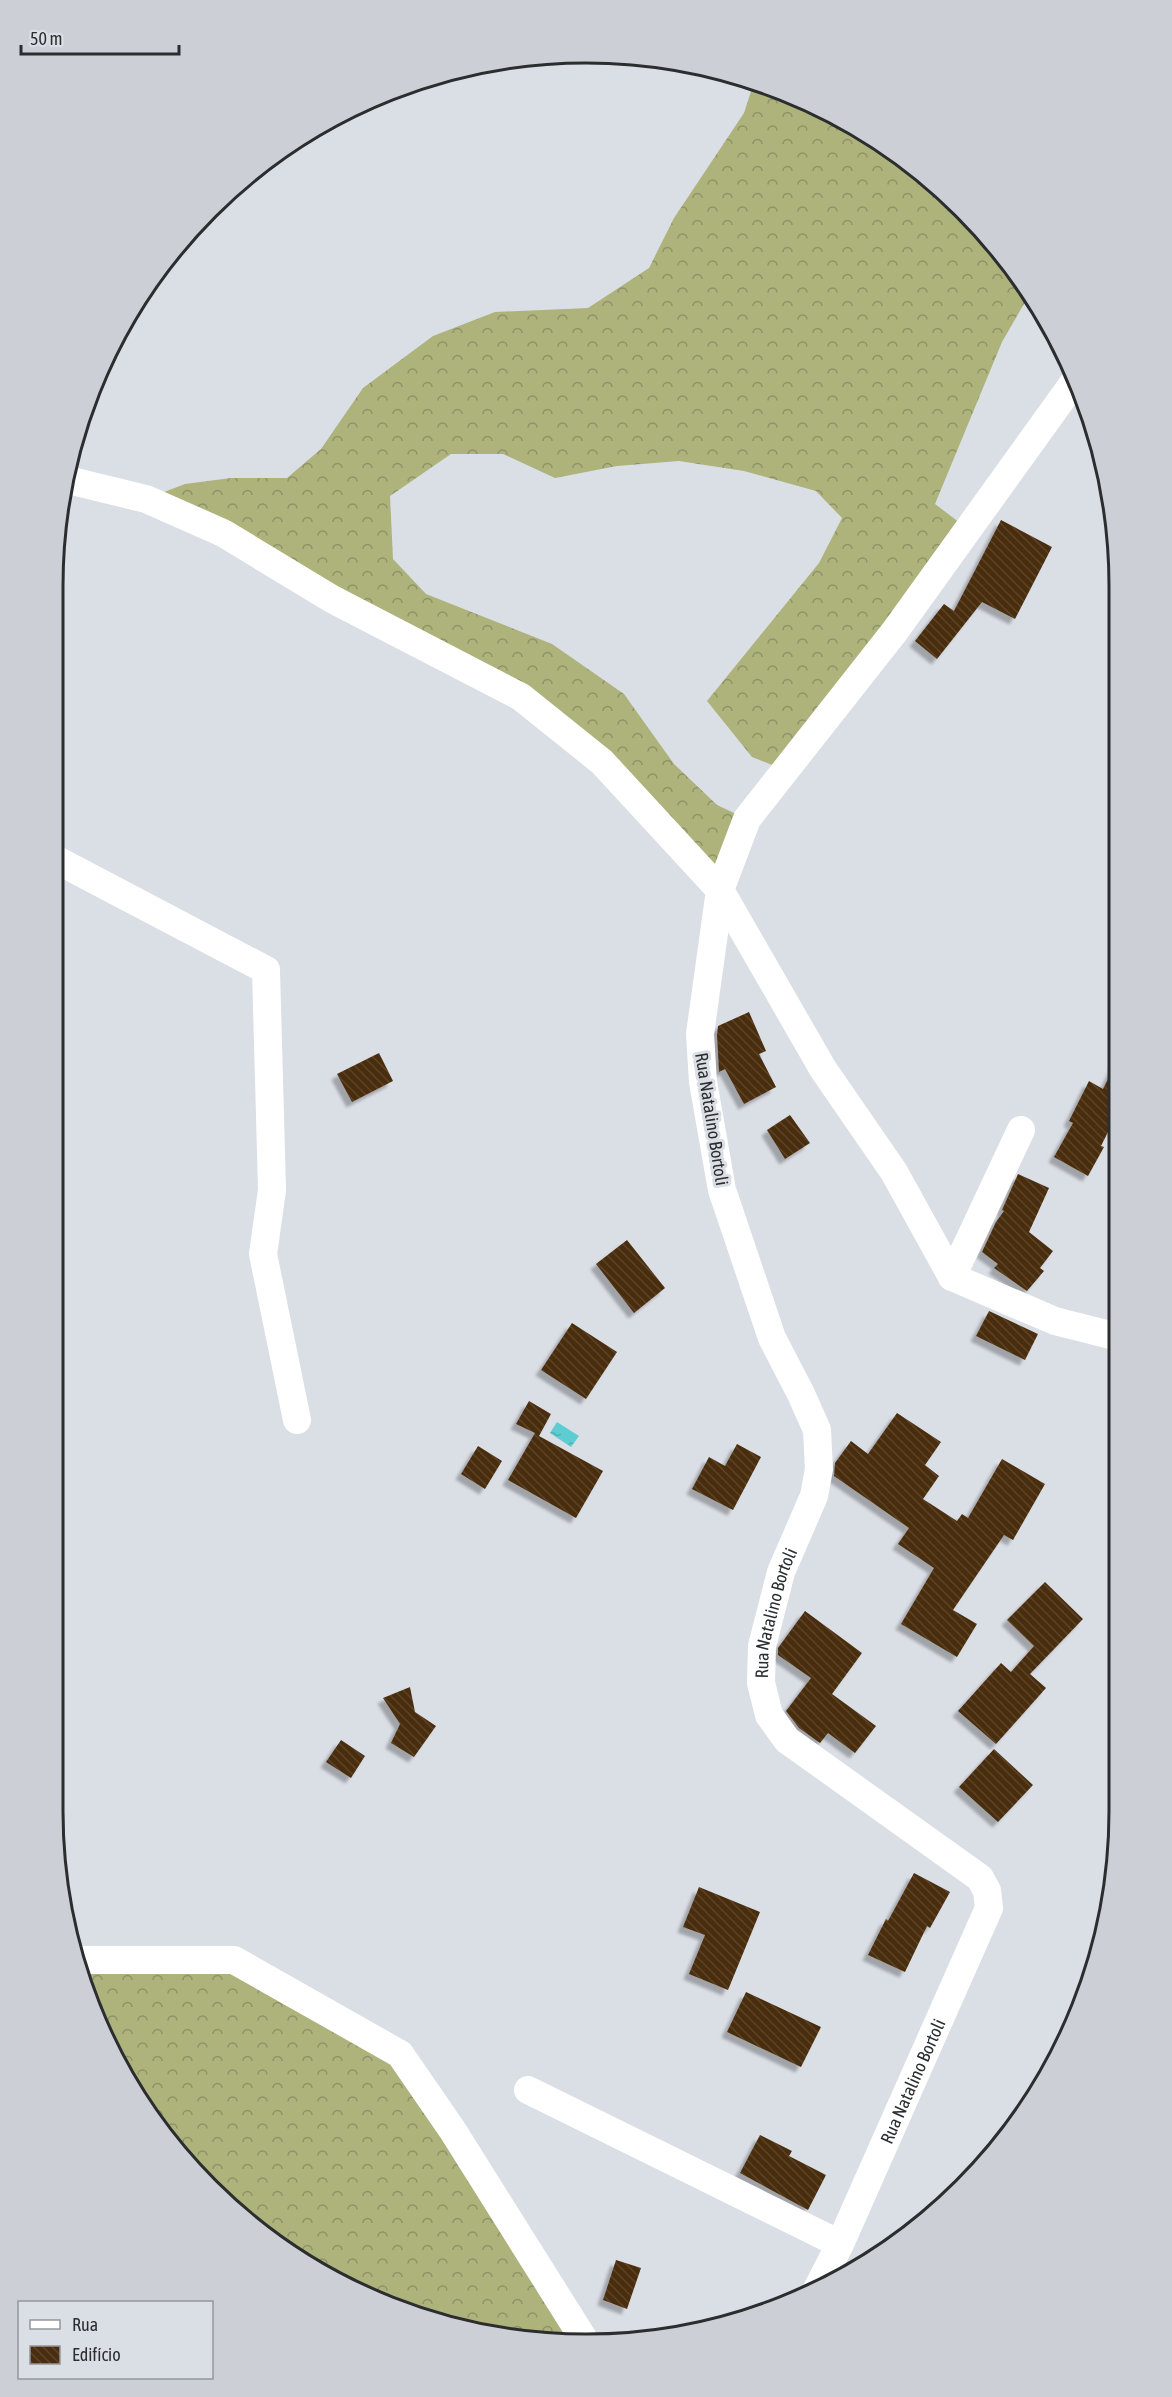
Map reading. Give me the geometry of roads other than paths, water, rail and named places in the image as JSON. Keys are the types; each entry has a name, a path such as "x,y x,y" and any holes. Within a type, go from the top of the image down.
{"street":[{"name":"Rua Natalino Bortoli","path":"823,2277 840,2244 989,1908 987,1891 980,1878 787,1740 769,1714 761,1683 762,1646 781,1572 814,1496 819,1469 817,1430 772,1338 722,1190 703,1082 700,1034 720,890 747,819 895,631 1070,388"},
{"path":"74,481 146,499 223,533 332,598 521,698 602,762 720,890 823,1069 894,1172 952,1277 1055,1321 1109,1335"},
{"path":"63,864 266,970 272,1190 263,1254 297,1420"},
{"path":"952,1277 1022,1130"},
{"path":"85,1960 234,1960 400,2054 453,2131 580,2334"},
{"path":"528,2090 840,2244"}],"water":[{"path":"557,1422 579,1436 571,1447 550,1433"}]}
